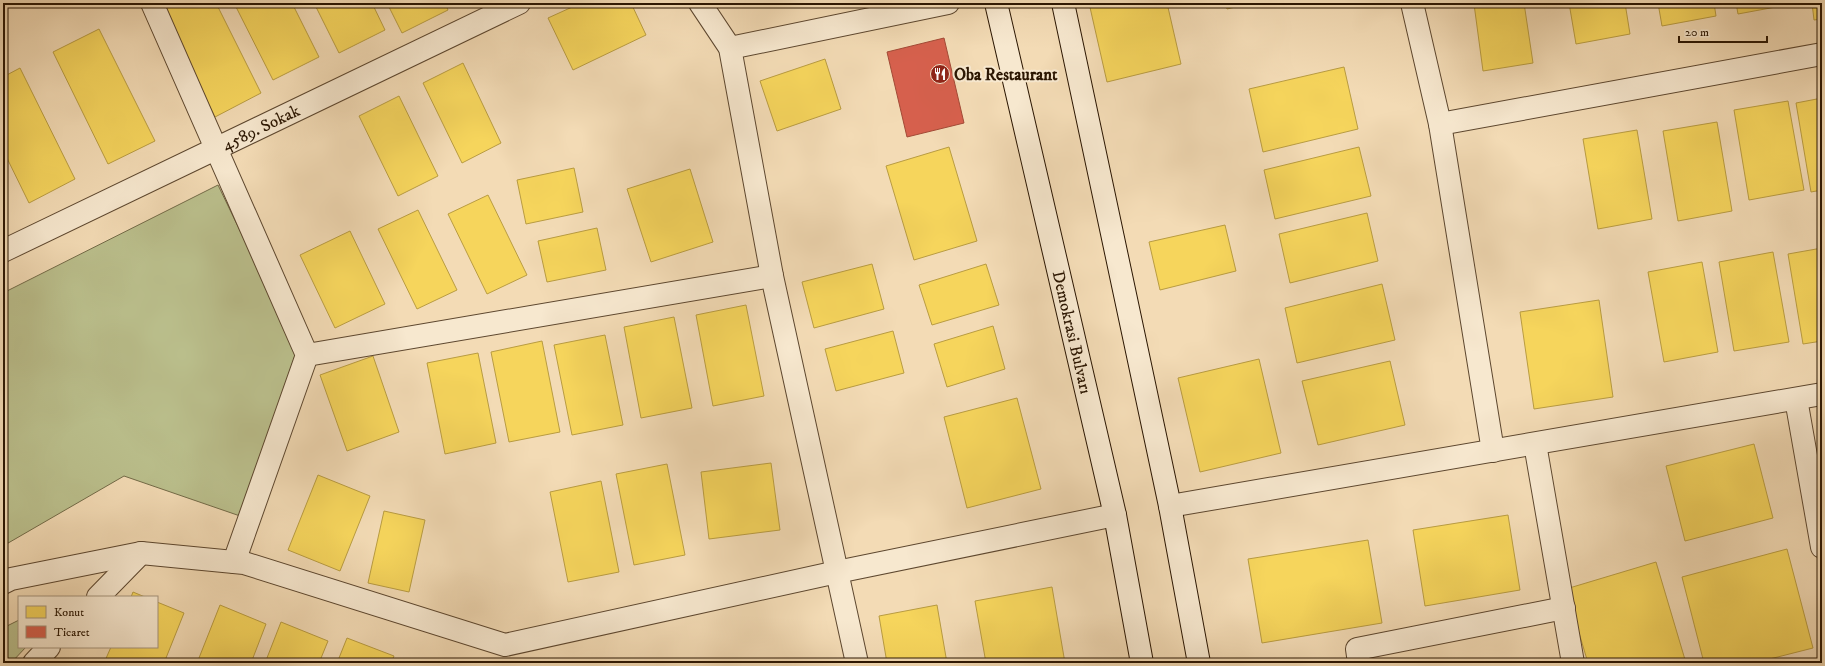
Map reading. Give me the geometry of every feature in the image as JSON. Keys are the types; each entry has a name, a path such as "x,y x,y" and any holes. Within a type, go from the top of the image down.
{"street":[{"path":"152,3 307,355 234,562"},
{"name":"4589. Sokak","path":"3,251 519,3"},
{"path":"700,3 730,48 772,276 857,663"},
{"path":"730,48 948,3"},
{"name":"Demokrasi Bulvarı","path":"996,3 1115,515 1142,663"},
{"path":"1063,3 1170,506 1199,663"},
{"path":"1412,3 1440,124 1493,451"},
{"path":"1440,124 1822,54"},
{"path":"307,355 772,276"},
{"path":"1170,506 1822,394"},
{"path":"1796,399 1822,547"},
{"path":"1535,444 1573,663"},
{"path":"3,583 11,579 141,553 234,562 251,565 506,654 837,572 1115,515"},
{"path":"99,596 141,553"},
{"path":"1359,663 1357,649 1564,608"},
{"path":"34,663 48,648"}],"green space":[{"path":"218,185 297,349 243,517 124,476 3,546 3,293"},
{"path":"18,620 18,648 25,648 11,663 3,663 3,628"}],"building: Konut":[{"path":"165,3 216,3 261,93 215,117 159,6"},
{"path":"234,3 292,3 319,57 273,80"},
{"path":"314,3 372,3 385,30 339,53"},
{"path":"387,3 445,3 448,10 402,33"},
{"path":"581,3 631,3 646,35 573,70 548,18"},
{"path":"1089,3 1167,3 1181,64 1107,82"},
{"path":"1225,3 1252,3 1227,9"},
{"path":"1524,3 1533,63 1483,71 1474,4"},
{"path":"1569,3 1625,3 1630,34 1576,44"},
{"path":"1658,3 1714,3 1716,16 1662,26"},
{"path":"1736,3 1792,3 1792,4 1738,14"},
{"path":"1812,3 1822,3 1822,19 1814,20"},
{"path":"99,29 155,141 108,164 53,52"},
{"path":"825,59 841,109 777,131 760,81"},
{"path":"463,63 501,143 462,163 423,83"},
{"path":"1344,67 1358,129 1263,152 1249,89"},
{"path":"20,68 75,179 29,203 3,150 3,77"},
{"path":"399,96 438,176 398,196 359,116"},
{"path":"1822,98 1822,190 1811,192 1796,103"},
{"path":"1788,101 1804,190 1749,200 1734,110"},
{"path":"1717,122 1732,211 1678,221 1663,131"},
{"path":"1637,130 1652,219 1598,229 1583,139"},
{"path":"949,147 977,241 914,260 886,166"},
{"path":"1359,147 1371,196 1275,219 1264,170"},
{"path":"574,168 583,212 526,224 517,180"},
{"path":"690,169 713,242 651,262 627,189"},
{"path":"488,195 527,275 487,294 448,214"},
{"path":"418,210 457,290 417,309 378,229"},
{"path":"1367,213 1378,261 1290,283 1279,234"},
{"path":"1225,225 1236,271 1160,290 1149,242"},
{"path":"597,228 606,270 547,282 538,241"},
{"path":"350,231 385,304 335,328 300,255"},
{"path":"1822,248 1822,341 1803,344 1788,254"},
{"path":"1773,252 1789,342 1734,351 1719,262"},
{"path":"1702,262 1718,352 1664,362 1648,272"},
{"path":"872,264 884,309 814,328 802,282"},
{"path":"986,264 999,305 932,325 919,285"},
{"path":"1382,284 1395,340 1297,363 1285,308"},
{"path":"1599,300 1613,397 1534,409 1520,312"},
{"path":"746,305 764,396 713,406 696,315"},
{"path":"674,317 692,408 641,418 624,327"},
{"path":"993,326 1005,369 947,387 934,344"},
{"path":"893,331 904,373 836,391 825,349"},
{"path":"605,335 623,425 572,435 554,345"},
{"path":"542,341 560,432 509,442 491,352"},
{"path":"478,353 496,443 445,454 427,363"},
{"path":"373,356 399,432 347,451 320,375"},
{"path":"1259,359 1281,453 1200,472 1178,378"},
{"path":"1390,361 1405,425 1318,445 1302,381"},
{"path":"1017,398 1041,489 967,508 944,417"},
{"path":"1754,444 1773,518 1685,541 1666,466"},
{"path":"771,463 780,530 709,539 701,472"},
{"path":"667,464 685,555 634,565 616,474"},
{"path":"318,475 370,496 340,571 288,550"},
{"path":"601,481 619,572 568,582 550,492"},
{"path":"384,511 425,520 409,592 368,583"},
{"path":"1508,515 1520,590 1425,606 1413,530"},
{"path":"1368,540 1382,623 1262,643 1248,559"},
{"path":"1787,549 1813,648 1754,663 1704,663 1682,577"},
{"path":"1656,562 1686,663 1588,663 1566,589"},
{"path":"1052,587 1065,663 986,663 975,601"},
{"path":"133,592 143,596 131,596"},
{"path":"158,602 184,613 164,663 104,663 111,648 158,648"},
{"path":"220,605 266,624 251,663 197,663"},
{"path":"937,605 947,663 887,663 879,616"},
{"path":"281,622 328,641 319,663 265,663"},
{"path":"347,638 394,656 391,663 337,663"},
{"path":"661,660 662,663 644,663"}],"building: Ticaret":[{"path":"944,38 964,123 907,137 887,52"}],"place":[{"name":"Oba Restaurant","path":"940,74"}]}
